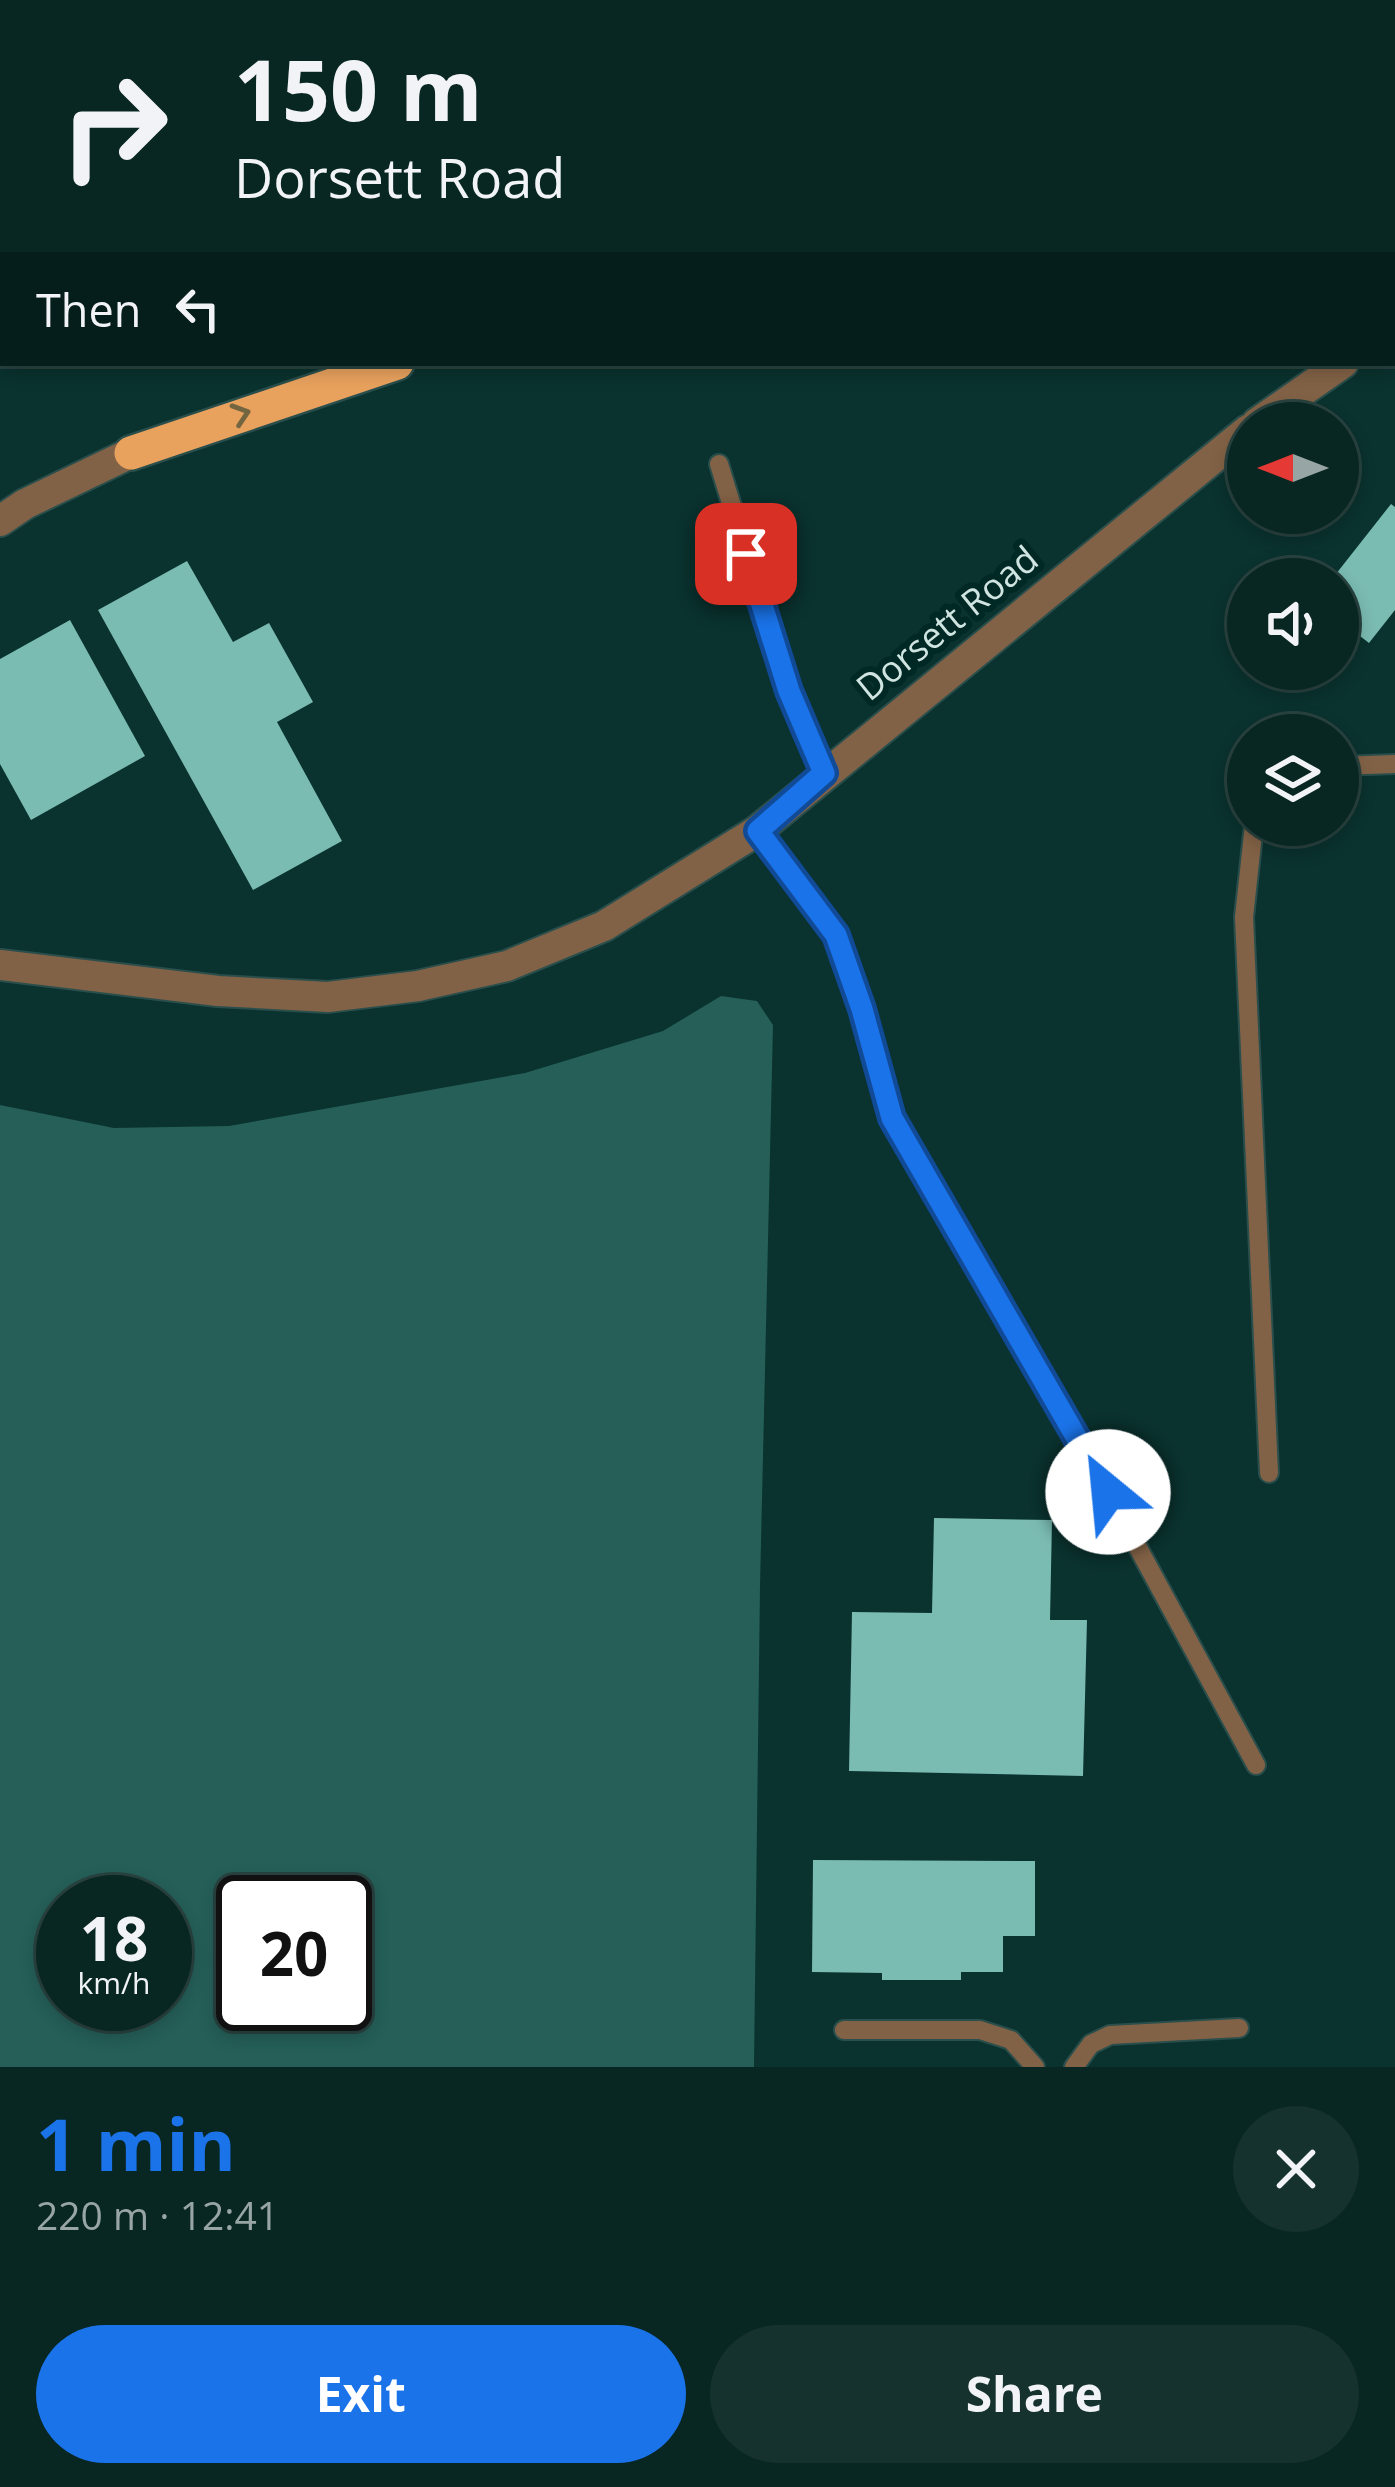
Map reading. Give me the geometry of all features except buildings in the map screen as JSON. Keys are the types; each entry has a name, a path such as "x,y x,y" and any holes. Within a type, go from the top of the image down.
{"highway":[{"path":"131,452 388,366"}],"street":[{"path":"1287,402 1338,366"},
{"name":"Dorsett Road","path":"0,965 218,991 328,997 418,986 507,966 604,926 758,831 1227,447"},
{"path":"0,521 131,452"}],"lane":[{"path":"718,464 789,691 824,773"},
{"path":"1359,765 1395,764"},
{"path":"758,831 836,935 892,1118 1066,1414 1256,1765"},
{"path":"1252,846 1244,917 1269,1472"},
{"path":"1074,2067 1091,2044 1110,2035 1239,2028"},
{"path":"844,2030 980,2030 1011,2040 1035,2067"}],"green space":[{"path":"721,996 757,1001 773,1025 754,2067 0,2067 0,1105 114,1128 229,1126 525,1073 663,1031"}],"route":[{"path":"746,554 789,691 824,773 758,831 836,935 892,1118 1108,1492"}]}
